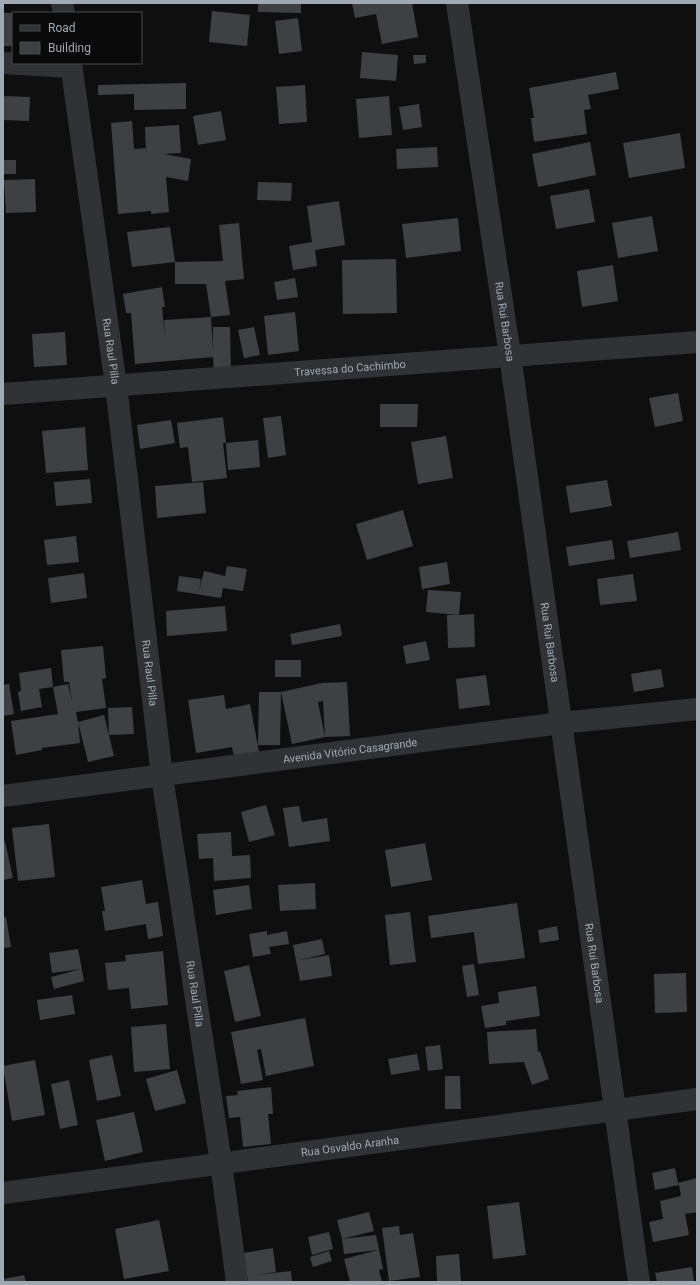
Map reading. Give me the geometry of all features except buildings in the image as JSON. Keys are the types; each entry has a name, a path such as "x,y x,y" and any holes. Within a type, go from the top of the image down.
{"street":[{"name":"Rua Rui Barbosa","path":"457,3 510,355 639,1282"},
{"path":"37,64 71,65"},
{"name":"Rua Raul Pilla","path":"71,65 116,386 162,776 222,1163 237,1282"},
{"name":"Travessa do Cachimbo","path":"3,394 697,342"},
{"name":"Avenida Vitório Casagrande","path":"3,796 561,723 697,709"},
{"name":"Rua Osvaldo Aranha","path":"3,1193 697,1100"}]}
